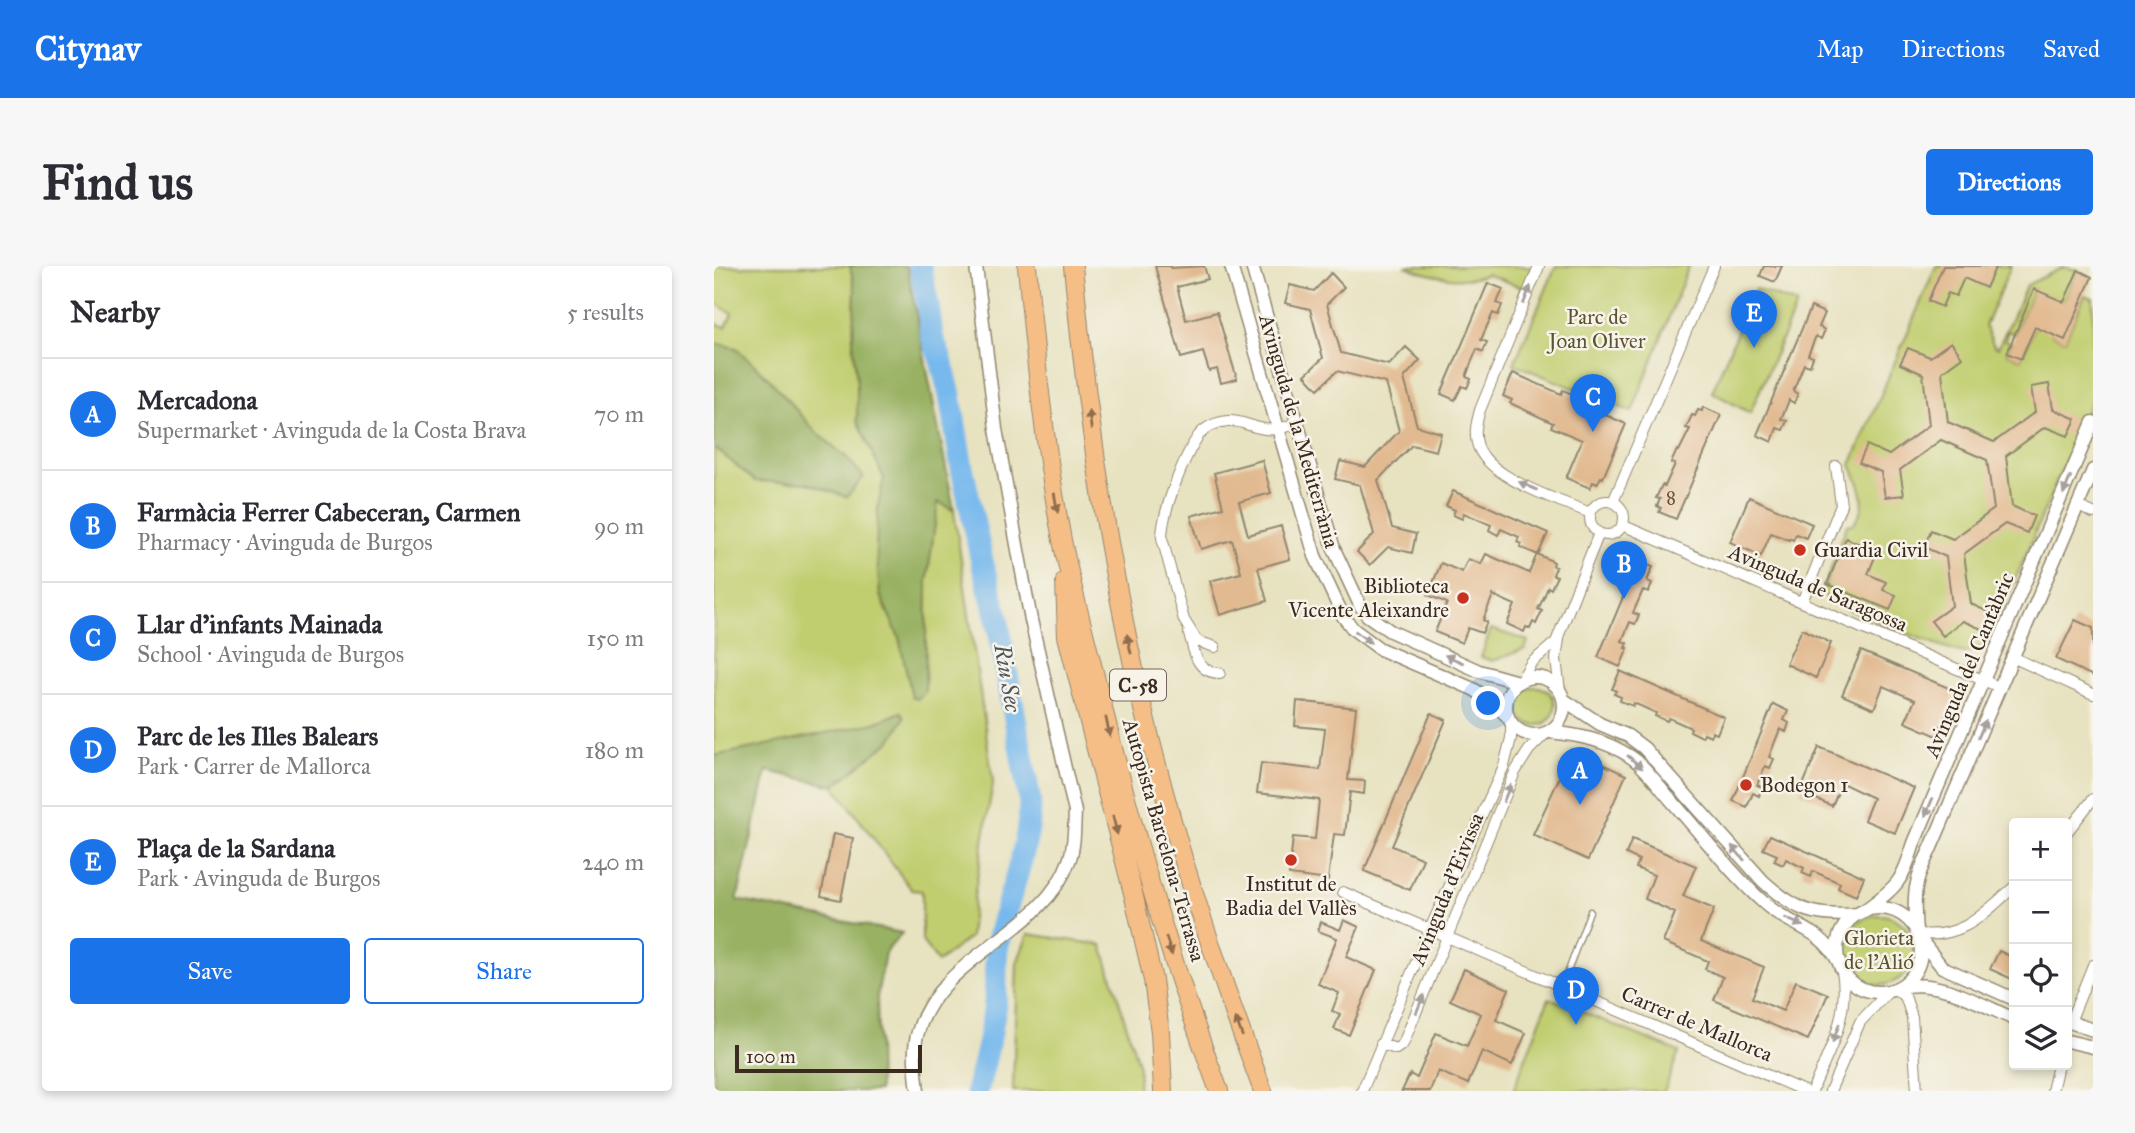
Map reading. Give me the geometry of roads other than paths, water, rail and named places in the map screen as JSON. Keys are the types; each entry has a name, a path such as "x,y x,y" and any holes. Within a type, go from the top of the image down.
{"highway":[{"name":"Autopista Barcelona-Terrassa","path":"1027,266 1045,432 1063,542 1149,882 1199,1038 1219,1091"},
{"name":"Autopista Barcelona-Terrassa","path":"1073,266 1085,384 1101,497 1141,698 1191,884 1263,1091"},
{"path":"1063,542 1067,636 1153,980 1160,1032 1163,1091"}],"street":[{"path":"918,1091 915,1056 918,1033 933,999 949,979 1031,912 1051,892 1069,861 1075,812 1019,556 996,429 975,266"},
{"name":"Avinguda de la Mediterrània","path":"1231,266 1317,563 1343,616 1353,629 1380,649 1473,689 1491,700 1509,719"},
{"name":"Avinguda de la Mediterrània","path":"1252,266 1334,549 1346,578 1367,615 1390,631 1479,671 1519,681"},
{"path":"1539,266 1480,411 1476,427 1477,443 1488,463 1513,480 1590,513"},
{"path":"1613,502 1713,266"},
{"path":"1220,673 1207,672 1201,668 1184,620 1163,545 1162,524 1167,507 1193,446 1200,433 1211,425 1229,421 1268,430 1298,423"},
{"name":"Avinguda del Cantàbric","path":"1861,912 1899,883 2093,422"},
{"path":"1802,602 1841,505 1836,466"},
{"path":"1830,1091 1860,1022 1916,971 1921,948 1916,887 1920,869 2093,470"},
{"path":"1613,502 1621,509 1622,525 1610,535 1599,533 1591,525 1590,513 1597,505 1613,502"},
{"path":"2078,506 2093,513"},
{"name":"Avinguda de Saragossa","path":"1622,525 1999,687"},
{"path":"1599,533 1560,635 1556,642 1531,663 1507,698 1509,719 1519,730 1529,735 1548,732 1595,739 1633,758 1752,892 1784,918 1822,938 1831,948 1840,966 1859,987 1871,991 1910,985 1939,987 2009,1018"},
{"path":"1184,620 1197,641 1215,647"},
{"path":"1548,732 1562,718 1562,695 1556,659 1560,635"},
{"path":"2012,657 2093,694"},
{"path":"1519,681 1542,677 1550,680 1562,695 1600,724 1628,736 1644,748 1778,895 1819,915 1877,908 1900,914 1942,967 2009,997"},
{"name":"Avinguda d'Eivissa","path":"1509,719 1511,738 1503,766 1382,1041 1396,1049 1403,1044 1449,937 1515,772 1530,750 1548,732"},
{"path":"2072,826 2093,799"},
{"path":"1918,934 1946,935 1961,929 2009,891"},
{"name":"Carrer de Mallorca","path":"1343,892 1804,1091"},
{"path":"1812,1091 1839,1030 1846,994 1837,947 1840,934 1847,923 1861,912"},
{"path":"2072,1013 2093,965"},
{"path":"1894,989 1905,996 1912,1017 1917,1091"},
{"path":"2072,1023 2093,1030"},
{"path":"1362,1091 1382,1041"},
{"path":"2072,1042 2093,1047"},
{"path":"2052,1091 2057,1070"}],"lane":[{"path":"1562,986 1590,911"}],"waterway":[{"name":"Riu Sec","path":"920,266 932,337 950,395 961,463 996,613 1030,802 1026,838 998,943 994,1013 977,1091"}],"place":[{"name":"Plaça de la Sardana","path":"1754,348"},
{"name":"Llar d'infants Mainada","path":"1593,432"},
{"name":"Guardia Civil","path":"1800,550"},
{"name":"Biblioteca Vicente Aleixandre","path":"1463,598"},
{"name":"Farmàcia Ferrer Cabeceran, Carmen","path":"1624,599"},
{"name":"Bodegon 1","path":"1746,785"},
{"name":"Mercadona","path":"1580,805"},
{"name":"Institut de Badia del Vallès","path":"1291,860"},
{"name":"Parc de les Illes Balears","path":"1576,1025"}],"park label":[{"name":"Parc de Joan Oliver","path":"1597,329"},
{"name":"Glorieta de l'Alió","path":"1879,950"}]}
